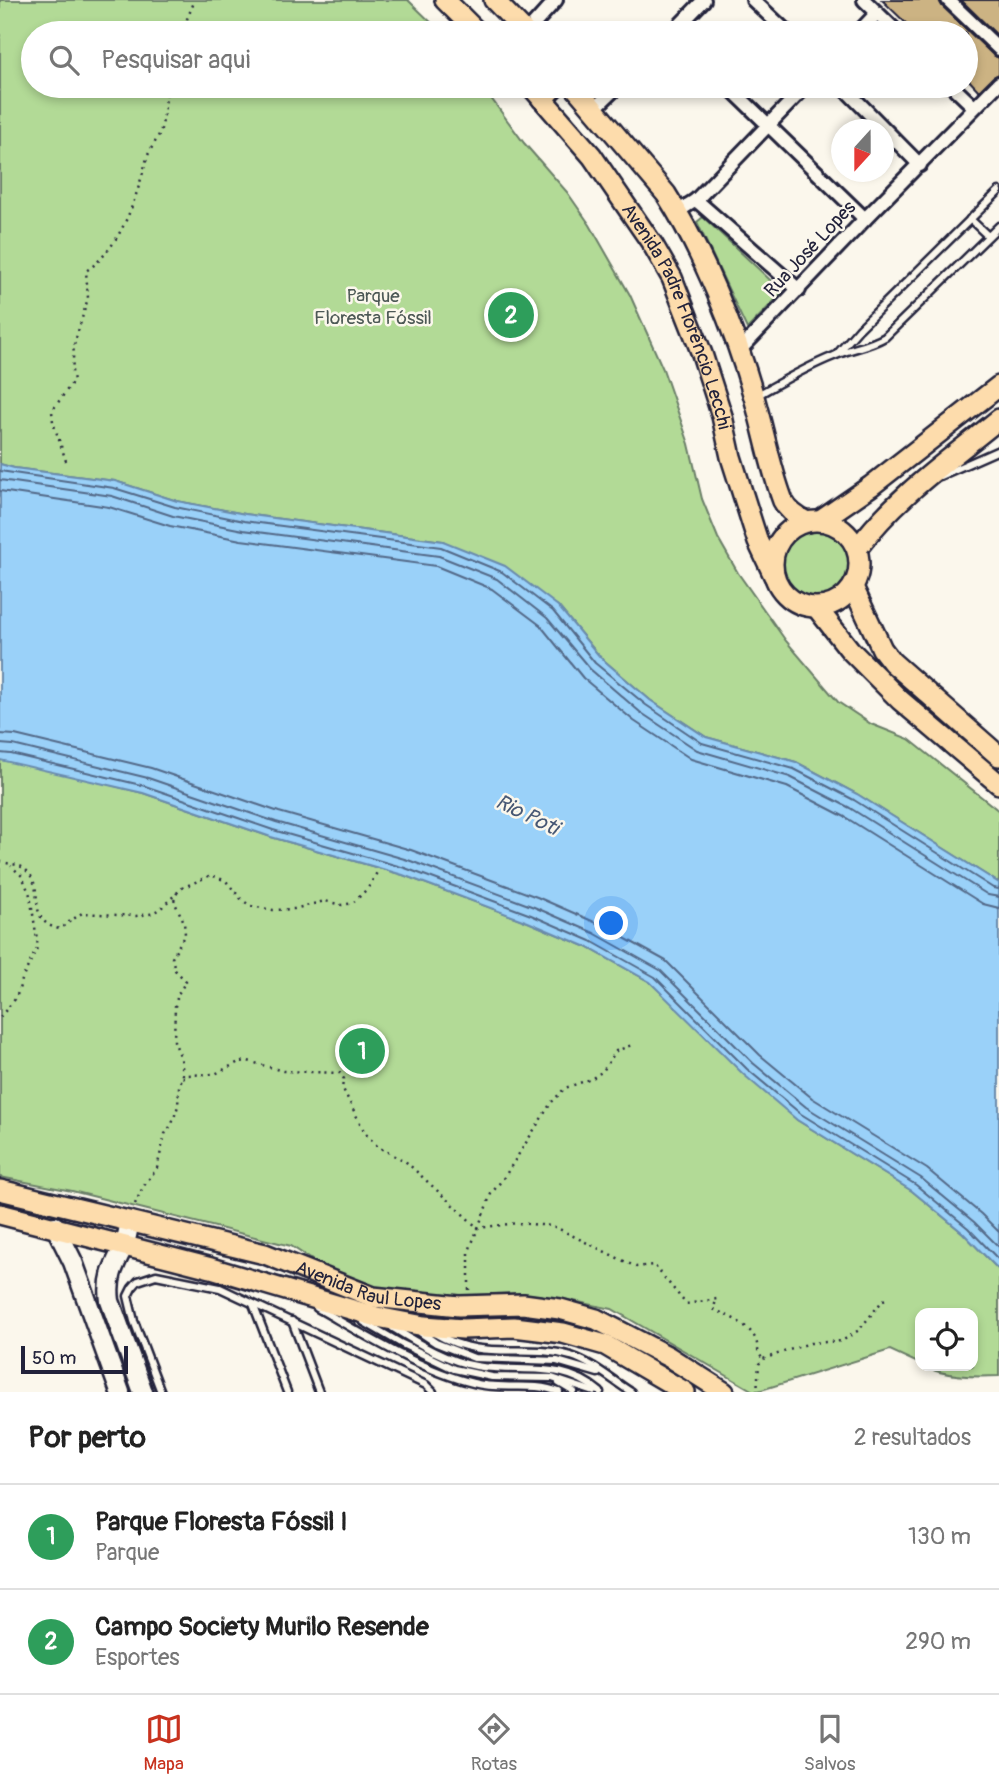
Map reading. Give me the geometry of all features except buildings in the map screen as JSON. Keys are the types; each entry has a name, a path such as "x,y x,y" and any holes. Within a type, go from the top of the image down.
{"main road":[{"path":"445,0 466,21"},
{"path":"494,0 514,21"},
{"name":"Avenida Padre Florêncio Lecchi","path":"549,98 653,245 672,278 702,354 758,542 774,576"},
{"name":"Avenida Padre Florêncio Lecchi","path":"584,98 666,194 677,212 702,261 738,352 754,397 784,504 796,517 813,521"},
{"path":"813,521 835,525 848,535 857,549 860,562 859,575 853,587 838,601 817,608 804,606 780,589 774,576 773,562 776,548 783,536 871,486 999,386"},
{"path":"857,549 874,526 911,490 999,419"},
{"path":"853,587 882,649 892,662 999,756"},
{"path":"817,608 850,650 900,701 996,778"},
{"name":"Avenida Raul Lopes","path":"0,1189 131,1216 265,1254 373,1297 459,1306 523,1304 560,1309 596,1319 669,1357 724,1392"},
{"name":"Avenida Raul Lopes","path":"0,1214 55,1226 377,1317 416,1325 463,1329 514,1327 564,1334 605,1345 685,1392"}],"street":[{"path":"537,21 556,0"},
{"path":"684,21 704,0"},
{"path":"753,0 775,21"},
{"path":"864,0 885,21"},
{"path":"948,0 970,21"},
{"path":"869,21 877,13"},
{"path":"978,28 999,48"},
{"name":"Rua José Lopes","path":"738,352 864,219 999,83"},
{"path":"594,109 605,98"},
{"path":"741,98 864,219"},
{"path":"677,212 696,200 794,98"},
{"path":"854,98 920,165"},
{"path":"965,98 974,107"},
{"path":"696,200 799,290"},
{"path":"131,1216 124,1246 113,1265 108,1288 110,1301 143,1392"},
{"path":"55,1226 74,1262 120,1392"}],"lane":[{"path":"837,354 999,191"},
{"path":"970,219 988,236"},
{"path":"754,397 837,354 866,347 884,337 999,226"},
{"path":"911,490 999,450"},
{"path":"161,1392 128,1296 138,1281 156,1275 219,1288 426,1385 433,1392"},
{"path":"288,1291 428,1367 464,1381 478,1385 545,1387 559,1392"},
{"path":"253,1304 287,1392"},
{"path":"336,1304 402,1344 454,1369 492,1377 552,1378 594,1392"},
{"path":"377,1317 416,1342 458,1362 490,1368 560,1371 581,1378 600,1392"},
{"path":"292,1321 319,1392"},
{"path":"416,1325 436,1343 474,1358 557,1361 609,1378"},
{"path":"416,1325 467,1348 552,1353 571,1357 588,1364 631,1392"},
{"path":"552,1378 574,1392"}],"path":[{"path":"187,21 195,0"},
{"path":"66,461 52,411 74,380 74,345 88,298 86,271 102,259 122,229 145,172 150,149 162,128 166,98"},
{"path":"0,861 22,876 30,895 38,946 16,998 0,1017"},
{"path":"11,866 22,867 27,871 35,886 37,912 44,923 58,929 82,913 136,916 150,914 160,909 177,892 211,875 226,881 242,900 251,906 266,910 294,909 325,901 349,904 361,897 379,869"},
{"path":"131,1216 143,1187 156,1168 165,1134 172,1124 178,1106 178,1087 183,1078 181,1058 174,1041 176,1000 186,981 175,970 172,958 185,934 184,922 174,901 177,892"},
{"path":"470,1295 467,1274 469,1251 491,1194 551,1103 565,1088 591,1079 603,1071 616,1051 632,1045"},
{"path":"183,1078 215,1074 239,1062 248,1061 283,1071 340,1073 344,1079 342,1087 365,1133 381,1149 405,1161 478,1228 517,1223 553,1226 636,1266 654,1265 686,1304 717,1299 713,1309 735,1319 754,1335 758,1353 763,1359"},
{"path":"757,1392 759,1364 763,1359 799,1346 842,1341 851,1337 883,1300 889,1298"}],"green space":[{"name":"Parque Floresta Fóssil","path":"0,0 408,0 430,21 21,21 21,98 491,98 524,143 567,192 590,225 630,295 663,369 689,444 702,499 718,538 738,573 786,641 838,702 871,724 909,739 999,811 999,883 857,794 796,762 706,737 650,700 600,657 558,606 443,541 245,514 177,501 115,481 0,464"},
{"path":"703,217 783,292 747,329 697,222"},
{"path":"816,529 841,539 851,564 841,589 816,599 791,589 781,564 791,539"},
{"path":"0,758 143,793 271,837 403,875 587,947 650,982 797,1120 912,1191 963,1233 999,1270 999,1376 970,1376 936,1371 978,1371 978,1308 915,1308 915,1362 890,1350 755,1392 612,1309 520,1293 429,1297 393,1292 324,1268 291,1246 72,1191 0,1177"}],"water":[{"name":"Rio Poti","path":"0,464 115,481 177,501 245,514 443,541 505,566 558,606 600,657 650,700 706,737 796,762 857,794 999,883 999,1270 963,1233 912,1191 797,1120 743,1074 650,982 587,947 403,875 271,837 143,793 0,760"}],"place":[{"name":"Campo Society Murilo Resende","path":"511,315"},
{"name":"Parque Floresta Fóssil I","path":"362,1051"}]}
